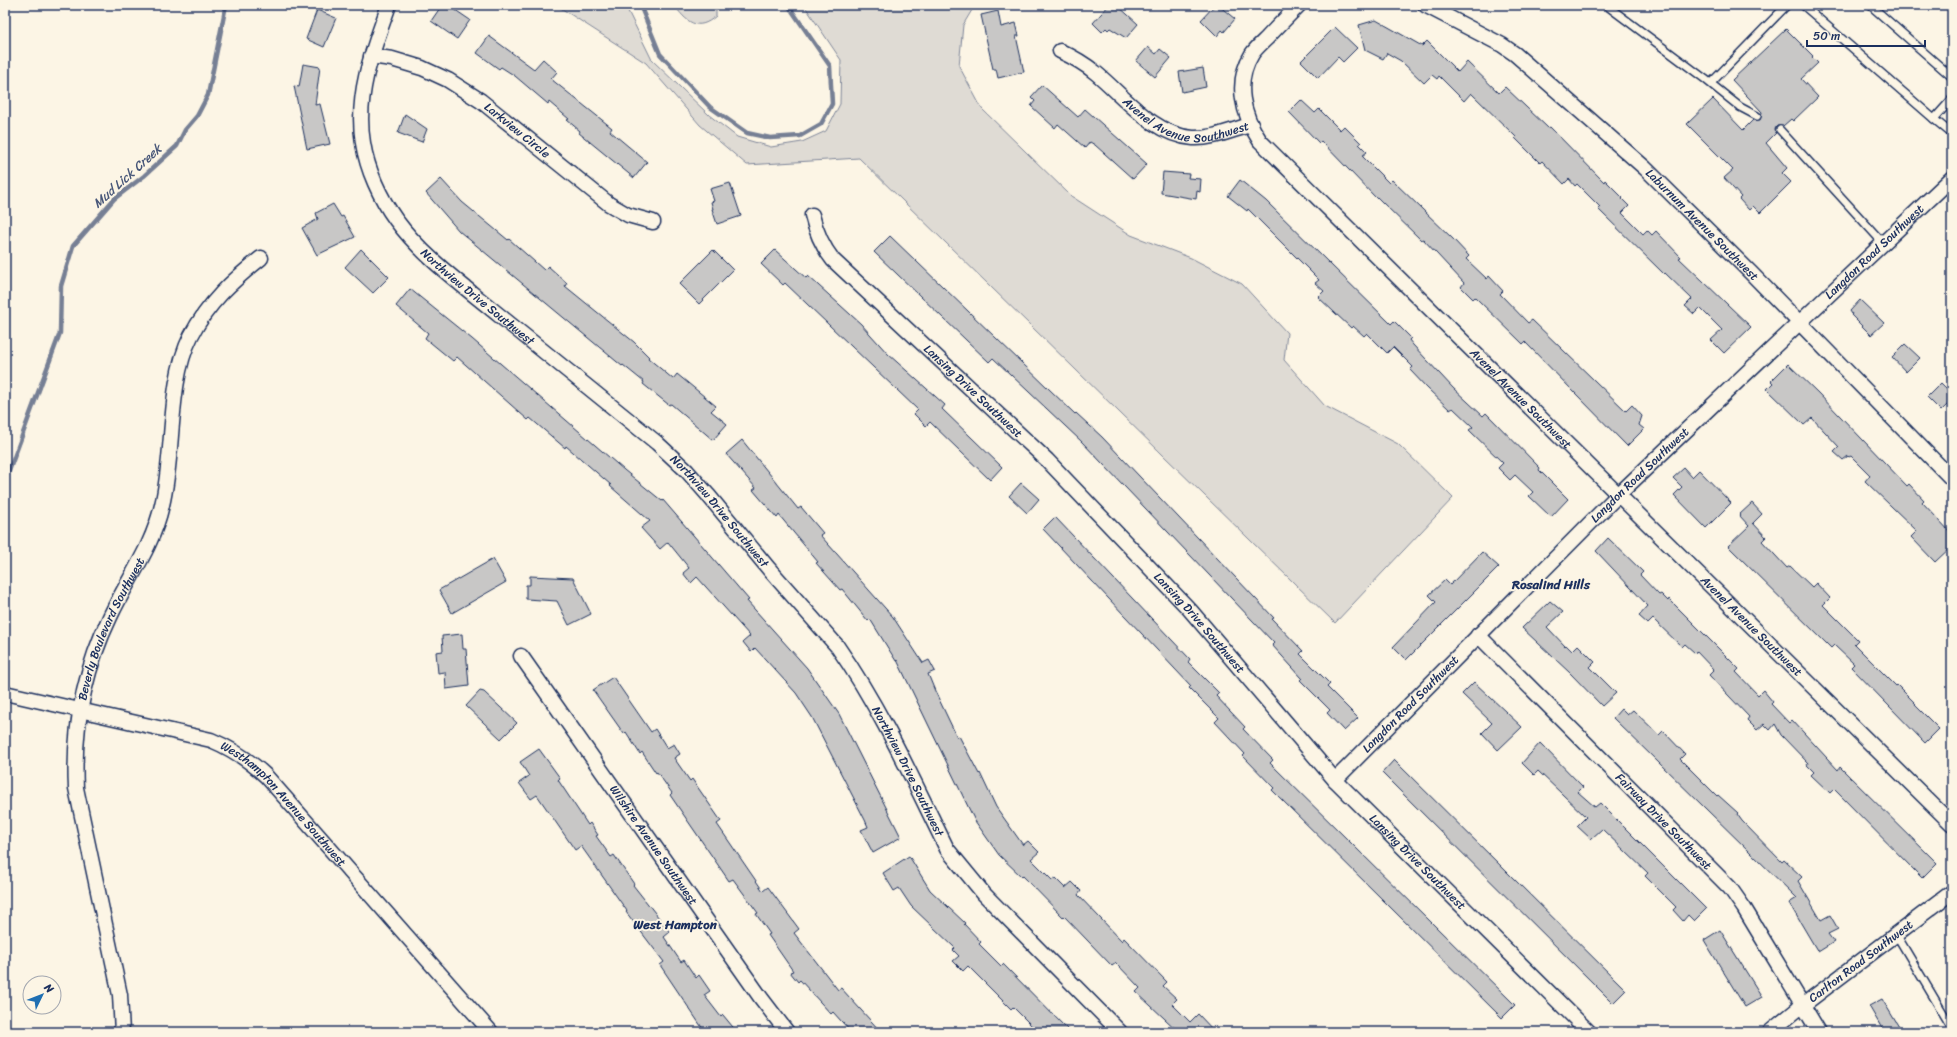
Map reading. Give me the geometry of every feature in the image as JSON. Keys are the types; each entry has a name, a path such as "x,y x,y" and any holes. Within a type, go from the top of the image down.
{"street":[{"name":"Northview Drive Southwest","path":"389,5 371,56 362,96 360,120 363,144 371,172 384,201 395,219 414,241 454,278 657,443 695,481 769,569 837,646 858,676 878,709 947,849 984,894 1120,1032"},
{"path":"1250,125 1242,96 1243,80 1252,53 1299,5"},
{"name":"Laburnum Avenue Southwest","path":"1425,5 1496,42 1515,54 1645,168 1799,322 1952,479"},
{"name":"Avenel Avenue Southwest","path":"1060,51 1079,60 1145,116 1177,135 1194,138 1208,137 1250,125 1260,141 1952,824"},
{"name":"Larkview Circle","path":"371,56 392,59 422,68 448,80 481,101 609,204 628,215 653,222"},
{"name":"Langdon Road Southwest","path":"1335,780 1619,494 1952,178"},
{"name":"Lansing Drive Southwest","path":"812,215 816,232 824,248 833,260 1047,460 1096,510 1190,610 1335,780 1589,1032"},
{"name":"Beverly Boulevard Southwest","path":"122,1032 120,995 76,788 75,765 80,710 86,678 95,651 110,616 141,561 154,532 162,507 168,481 178,378 183,356 190,337 203,314 218,295 261,258"},
{"name":"Fairway Drive Southwest","path":"1478,635 1730,888 1744,908 1819,1032"},
{"name":"Wilshire Avenue Southwest","path":"521,656 761,998 788,1032"},
{"name":"Westhampton Avenue Southwest","path":"5,693 211,740 230,748 248,759 266,776 491,1032"},
{"name":"Carlton Road Southwest","path":"1770,1032 1803,1004 1952,892"}],"lane":[{"path":"1606,5 1711,83 1740,107 1757,116"},
{"path":"1711,83 1787,5"},
{"path":"1803,5 1952,134"},
{"path":"1870,5 1952,77"},
{"path":"1934,119 1952,99"},
{"path":"1780,130 1883,243"},
{"path":"1896,934 1952,1028"}],"shaded area":[{"path":"556,5 625,5 652,60 709,115 737,137 771,147 802,142 826,131 840,104 841,60 804,5 975,5 963,25 959,66 982,109 1071,196 1131,235 1191,258 1242,284 1287,333 1284,360 1325,406 1398,444 1453,498 1335,623 859,158 747,165 700,125 646,63"},
{"path":"674,5 716,5 716,16 703,24 692,23 683,16"}],"building":[{"path":"442,5 448,5 470,20 457,39 431,21"},
{"path":"1109,5 1117,5 1138,24 1126,38 1110,28 1108,30 1106,28 1102,32 1093,23"},
{"path":"1215,5 1218,5 1235,19 1224,32 1222,30 1217,36 1201,20"},
{"path":"317,10 336,18 324,47 306,39"},
{"path":"998,11 1001,27 1016,23 1019,36 1016,36 1024,72 998,78 996,69 993,69 981,15"},
{"path":"1376,20 1422,46 1427,41 1458,72 1467,62 1499,93 1505,87 1548,128 1550,127 1604,182 1605,180 1623,198 1622,199 1629,206 1622,213 1643,234 1647,230 1652,235 1656,231 1681,257 1679,258 1751,327 1724,353 1711,340 1722,330 1700,308 1694,314 1685,306 1692,299 1665,273 1664,274 1598,209 1600,207 1577,184 1575,186 1569,179 1564,184 1542,161 1540,163 1471,93 1464,101 1439,76 1437,79 1432,75 1424,83 1401,61 1387,53 1383,59 1365,50 1359,25"},
{"path":"1335,27 1357,48 1343,62 1338,57 1318,78 1301,61"},
{"path":"1786,29 1818,63 1801,79 1818,97 1793,121 1791,119 1783,126 1777,126 1775,129 1776,133 1766,143 1787,168 1782,173 1791,182 1760,213 1753,206 1749,210 1739,199 1741,197 1724,178 1733,170 1687,124 1713,99 1743,130 1753,120 1760,120 1762,112 1732,80"},
{"path":"489,36 534,69 543,59 557,72 551,79 612,128 610,131 647,162 634,178 579,133 580,131 567,120 569,119 549,102 548,104 515,76 501,67 499,69 477,53"},
{"path":"1148,47 1156,54 1160,49 1171,58 1155,77 1136,61"},
{"path":"303,64 320,67 315,105 320,104 330,144 307,149 294,86 299,87"},
{"path":"1203,68 1206,87 1182,92 1179,72"},
{"path":"1042,85 1078,117 1085,109 1147,164 1133,179 1095,145 1090,142 1085,148 1058,124 1055,128 1031,106 1035,101 1031,97"},
{"path":"1301,100 1315,113 1319,109 1340,130 1344,126 1361,143 1359,144 1367,152 1362,156 1389,183 1392,180 1453,239 1469,256 1466,259 1487,279 1489,276 1503,291 1500,294 1528,323 1532,320 1626,411 1632,405 1642,416 1639,425 1644,429 1627,446 1525,342 1523,344 1475,297 1473,299 1461,287 1464,283 1423,239 1421,240 1377,197 1376,198 1321,141 1319,143 1289,112"},
{"path":"405,114 427,129 422,142 398,133"},
{"path":"1163,172 1189,174 1188,178 1201,179 1200,192 1197,191 1196,199 1161,193"},
{"path":"441,179 462,202 508,240 509,239 544,270 548,266 567,283 565,286 634,342 649,357 648,358 673,379 677,374 716,406 711,411 727,424 713,440 671,404 669,405 643,384 644,382 623,365 622,366 459,231 426,193"},
{"path":"1240,180 1266,201 1391,324 1394,321 1411,338 1409,340 1413,345 1453,388 1483,416 1486,413 1540,468 1539,470 1568,499 1551,517 1529,496 1533,492 1515,475 1510,480 1498,468 1503,463 1469,430 1473,427 1453,408 1450,410 1427,388 1410,370 1413,367 1393,347 1387,353 1367,333 1364,336 1353,326 1351,328 1318,297 1324,291 1315,283 1319,280 1248,209 1247,211 1228,196"},
{"path":"730,183 741,216 717,224 712,209 711,202 714,201 710,189"},
{"path":"333,204 341,217 343,216 355,237 317,255 302,228 318,219 316,213"},
{"path":"890,236 1075,414 1076,413 1102,437 1274,618 1272,619 1303,651 1300,654 1330,684 1327,687 1358,718 1344,731 1327,713 1330,710 1300,680 1302,678 1272,645 1274,643 1082,442 993,358 989,362 874,252"},
{"path":"361,249 389,277 373,293 345,267"},
{"path":"713,250 733,270 699,304 679,284"},
{"path":"775,250 806,278 808,276 861,324 888,354 945,405 942,409 1002,467 990,480 930,422 926,426 914,414 918,410 785,283 783,285 761,264"},
{"path":"410,289 472,339 624,470 662,501 663,500 749,600 747,601 807,668 839,714 901,837 873,853 861,830 868,827 865,820 812,717 796,693 755,648 751,652 743,642 750,636 697,577 691,583 683,573 689,568 668,542 660,549 641,528 650,521 610,486 611,485 566,446 565,448 530,418 528,420 457,357 453,361 425,338 428,333 396,306"},
{"path":"1860,300 1884,323 1871,335 1851,315 1852,314 1850,311"},
{"path":"1905,344 1920,358 1906,372 1892,357"},
{"path":"1788,364 1818,393 1907,486 1909,484 1924,500 1922,502 1952,534 1952,546 1935,562 1911,537 1917,531 1865,481 1870,475 1851,456 1848,456 1843,460 1834,452 1839,447 1812,418 1804,425 1767,389 1773,383 1771,381"},
{"path":"1941,383 1952,394 1952,400 1941,411 1927,397"},
{"path":"742,440 798,509 801,507 823,533 820,535 893,617 923,663 929,660 935,671 928,674 935,691 957,737 959,736 979,774 980,773 996,807 1023,845 1028,841 1039,852 1031,859 1052,880 1055,878 1065,888 1072,882 1081,891 1078,895 1122,941 1124,938 1167,982 1163,986 1177,999 1172,1004 1190,1022 1198,1014 1215,1032 1179,1032 1136,992 1140,988 1116,963 1112,966 1064,916 1063,917 1023,876 1022,877 999,855 975,821 897,660 896,661 870,619 868,621 842,589 840,590 816,563 818,562 779,515 777,518 753,490 756,488 726,454"},
{"path":"1684,468 1692,477 1699,470 1731,503 1706,528 1674,495 1682,487 1673,478"},
{"path":"1021,483 1039,499 1027,513 1009,496"},
{"path":"1752,503 1762,514 1753,523 1766,537 1762,541 1787,568 1790,566 1812,587 1816,583 1830,598 1823,605 1858,640 1854,644 1916,704 1915,705 1939,729 1925,743 1851,667 1854,664 1834,645 1831,648 1728,546 1749,526 1739,515"},
{"path":"1055,517 1190,659 1188,662 1219,693 1216,696 1245,727 1243,729 1273,760 1270,763 1515,1005 1502,1018 1272,790 1274,788 1243,756 1245,754 1215,722 1219,718 1189,688 1191,686 1043,529"},
{"path":"1608,538 1643,572 1640,575 1659,595 1661,594 1668,601 1669,599 1739,669 1736,672 1758,695 1763,690 1773,702 1771,704 1789,723 1792,720 1838,770 1840,767 1937,863 1922,878 1834,789 1830,793 1811,775 1814,772 1807,765 1808,763 1781,735 1775,724 1770,730 1764,724 1757,730 1747,720 1749,717 1709,675 1714,670 1696,651 1695,653 1685,644 1682,647 1653,619 1648,624 1639,616 1648,606 1596,551"},
{"path":"1482,552 1499,567 1406,660 1393,647 1436,602 1429,595 1445,580 1450,585"},
{"path":"493,559 506,582 452,613 439,590"},
{"path":"530,576 573,578 591,614 569,625 557,601 526,599 526,585 530,585"},
{"path":"1550,601 1563,612 1547,627 1565,646 1566,645 1572,651 1578,645 1595,662 1590,667 1616,693 1602,706 1570,673 1522,628"},
{"path":"462,634 463,649 466,649 469,686 446,689 445,672 438,673 436,652 443,651 442,636"},
{"path":"613,677 651,732 655,729 667,748 674,744 680,754 674,758 690,781 692,779 721,821 717,824 763,891 768,887 799,929 794,933 838,990 841,988 881,1032 851,1032 833,1012 831,1014 800,980 798,982 790,972 793,971 768,935 770,934 756,914 758,913 733,879 729,881 670,795 672,793 642,752 640,754 626,732 624,734 593,690"},
{"path":"1474,682 1522,727 1498,750 1482,733 1492,723 1462,694"},
{"path":"480,691 484,692 517,723 501,739 466,706"},
{"path":"1621,709 1627,715 1633,710 1659,735 1663,731 1685,754 1680,759 1717,796 1718,795 1738,813 1737,814 1742,821 1782,862 1784,860 1802,877 1798,881 1821,920 1830,915 1838,929 1828,934 1834,942 1818,952 1789,903 1797,898 1613,718"},
{"path":"1540,743 1583,787 1578,792 1595,807 1600,803 1706,909 1694,921 1688,915 1683,921 1673,910 1676,907 1645,876 1648,873 1602,829 1591,839 1577,826 1586,817 1538,771 1534,775 1522,763"},
{"path":"539,749 560,778 558,780 588,825 590,823 598,835 596,836 611,857 614,855 634,884 633,885 670,932 664,937 681,962 684,960 696,978 699,975 710,991 704,995 721,1017 723,1015 737,1032 705,1032 660,965 664,962 626,912 627,911 581,846 575,850 537,795 531,799 519,783 529,776 520,762"},
{"path":"1394,760 1626,990 1613,1003 1382,773"},
{"path":"909,856 930,890 965,923 964,924 981,942 979,944 1001,966 1003,964 1070,1032 1038,1032 1013,1007 1011,1009 968,966 963,971 953,961 959,956 953,950 955,948 911,906 899,888 894,891 883,873"},
{"path":"1720,930 1762,997 1745,1007 1704,940"},
{"path":"1882,999 1902,1032 1884,1032 1869,1006"}],"waterway":[{"name":"Mud Lick Creek","path":"5,475 9,471 60,333 61,286 73,246 114,199 144,176 177,146 185,130 197,116 208,95 226,5"},
{"name":"Mud Lick Creek","path":"640,5 660,54 710,107 747,133 770,138 800,136 821,124 832,104 830,66 788,5"}],"district":[{"name":"Rosalind Hills","path":"1551,584"},
{"name":"West Hampton","path":"675,924"}]}
